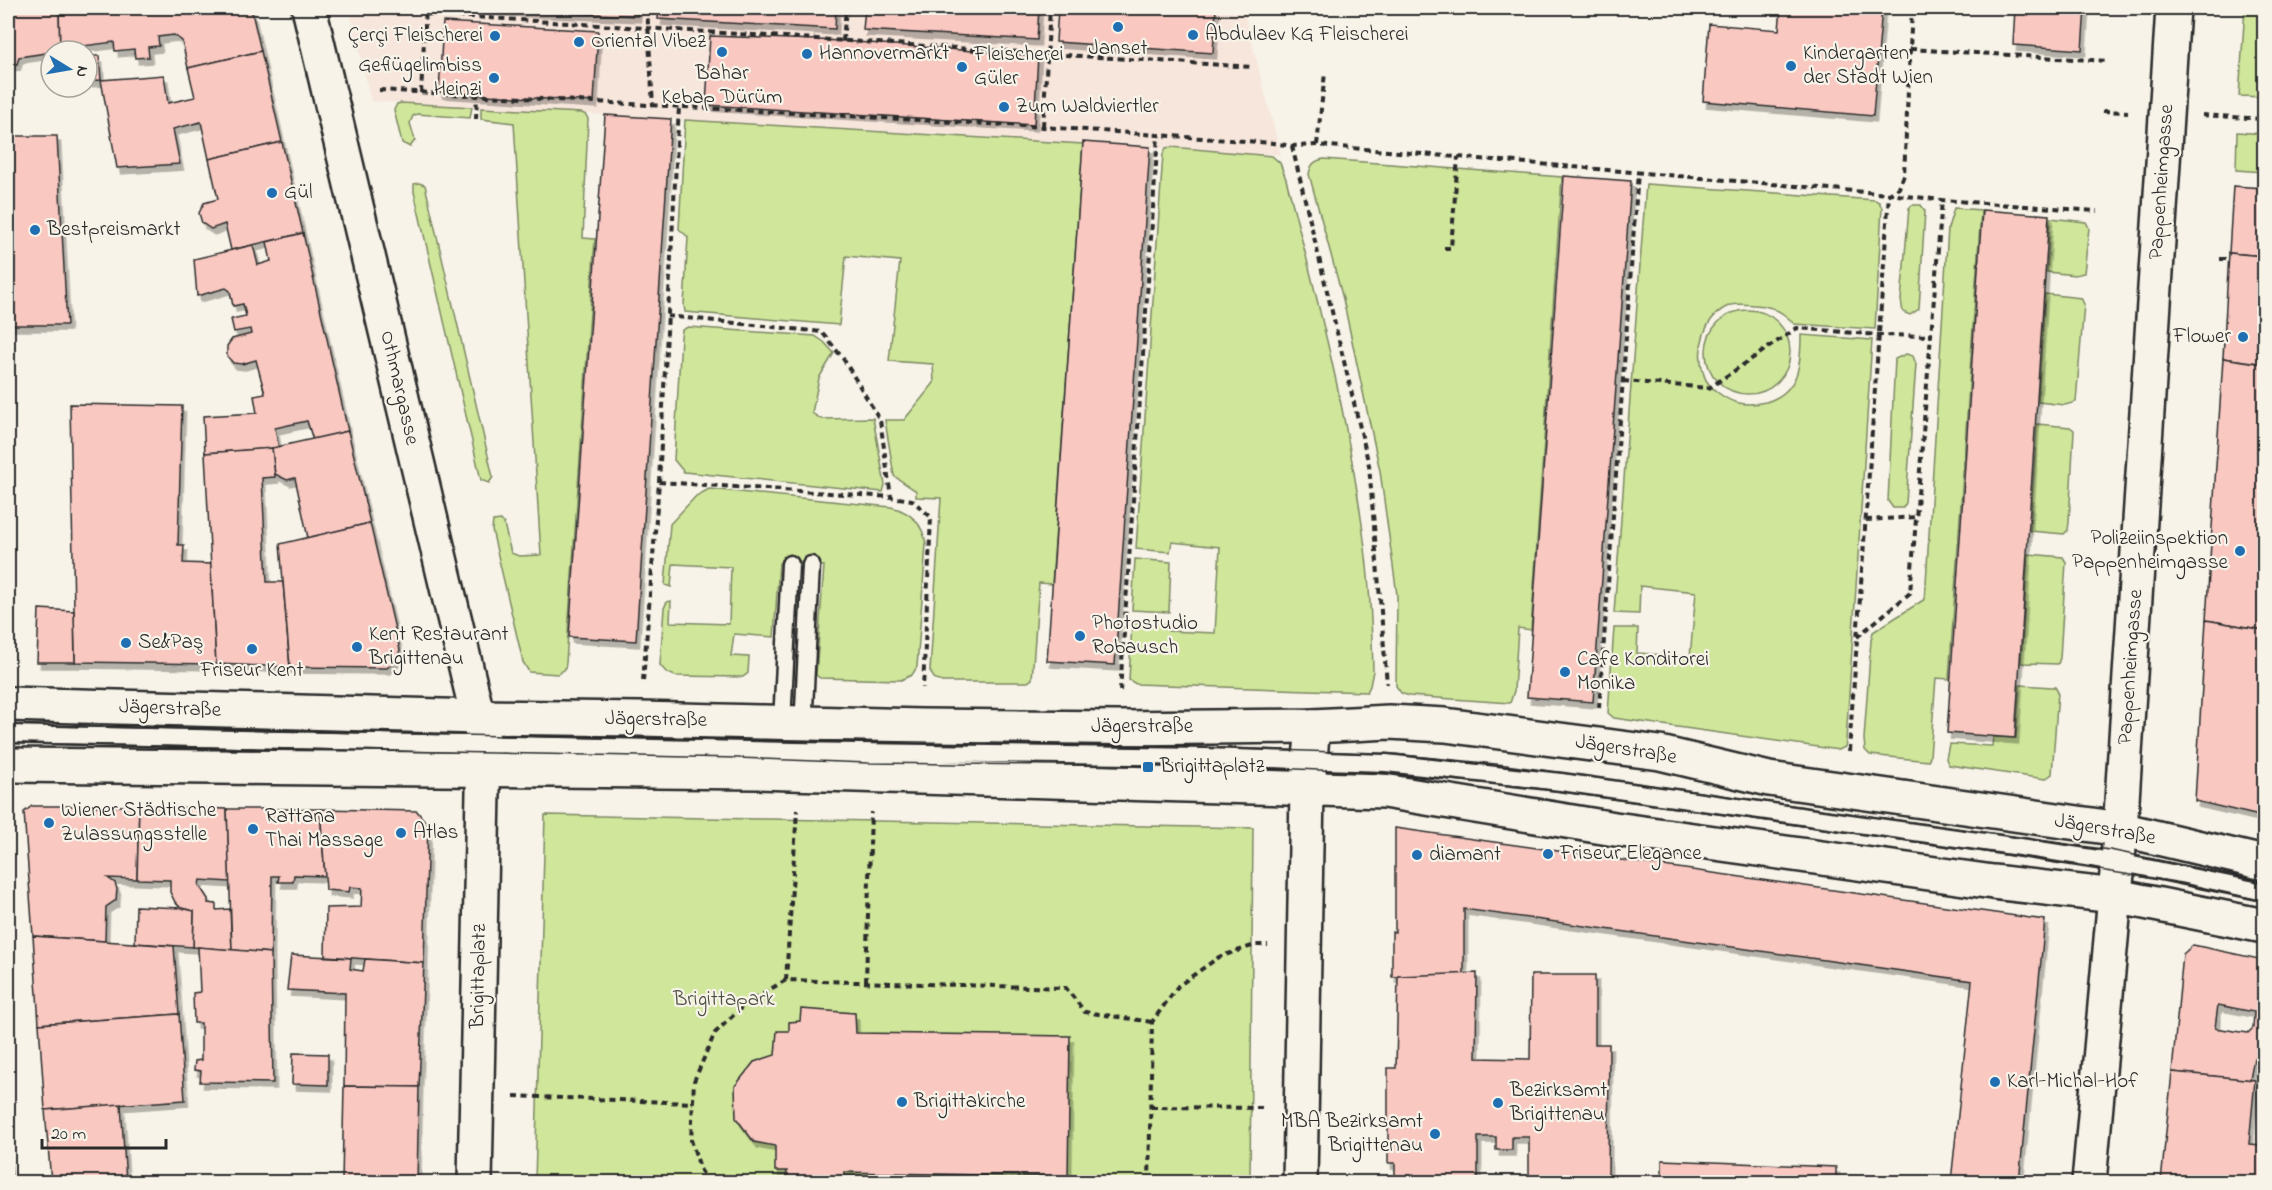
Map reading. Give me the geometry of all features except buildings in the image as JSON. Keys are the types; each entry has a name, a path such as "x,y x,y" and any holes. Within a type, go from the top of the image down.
{"main road":[{"name":"Othmargasse","path":"309,8 482,743"},
{"name":"Pappenheimgasse","path":"2090,1182 2118,862 2174,8"},
{"name":"Jägerstraße","path":"8,704 482,743 757,772 795,743 922,726 1118,728 1314,726 1389,722 1465,726 1660,753 1769,779 2120,829 2265,863"},
{"name":"Jägerstraße","path":"8,765 482,743 640,718 795,743 872,776 1176,784 1309,775 1384,791 1615,829 1993,882 2115,896 2265,926"},
{"path":"1300,1182 1309,775 1314,726"},
{"name":"Brigittaplatz","path":"475,1182 482,743"}],"lane":[{"path":"790,564 795,743"},
{"path":"795,743 811,565"},
{"name":"Jägerstraße","path":"8,734 482,743 795,743 1309,775 1386,763 1504,775 2118,862 2265,892"}],"path":[{"path":"421,93 426,8"},
{"path":"647,8 653,106"},
{"path":"843,41 846,8"},
{"path":"1042,127 1050,8"},
{"path":"1889,194 1899,188 1904,175 1912,8"},
{"path":"426,14 1253,67"},
{"path":"1910,49 2107,61"},
{"path":"1317,145 1325,74"},
{"path":"379,90 1042,127 1292,146 1317,145 1942,200 2097,211"},
{"path":"476,119 477,96"},
{"path":"640,718 659,482 680,107"},
{"path":"2103,111 2135,112"},
{"path":"2193,115 2265,118"},
{"path":"1118,728 1158,135"},
{"path":"1292,146 1369,465 1387,691"},
{"path":"1444,248 1451,248 1458,157"},
{"path":"1599,711 1638,172"},
{"path":"1849,758 1889,194"},
{"path":"1857,636 1911,593 1942,200"},
{"path":"2220,259 2229,260"},
{"path":"667,316 822,332 844,360 880,420 891,497"},
{"path":"1623,381 1710,388 1797,328 1879,335 1932,336"},
{"path":"659,482 891,497 912,500 931,517 922,726"},
{"path":"1866,520 1917,517"},
{"path":"786,980 795,743"},
{"path":"866,982 872,776"},
{"path":"1149,1182 1152,1022 1178,986 1219,957 1255,945 1304,943"},
{"path":"710,1182 701,1171 691,1140 694,1081 715,1033 745,1004 786,980 1066,988 1085,1012 1152,1022"},
{"path":"477,1095 693,1103"},
{"path":"1151,1107 1302,1109"}],"shaded area":[{"name":"Hannovermarkt","path":"349,8 1243,8 1281,155 371,101"}],"green space":[{"path":"2245,8 2264,8 2264,97 2239,96"},
{"path":"397,104 472,107 470,118 417,114 413,116 410,123 415,140 410,147 402,143 394,110"},
{"path":"481,108 582,113 588,119 583,238 595,239 566,663 565,669 558,674 529,672 523,662 492,530 493,521 501,520 511,553 519,556 541,555 514,123 481,119"},
{"path":"685,120 1083,144 1052,584 1039,583 1032,679 1028,682 942,682 934,678 930,671 941,498 916,497 916,491 894,476 885,420 904,420 934,383 933,364 889,361 900,261 846,256 839,325 685,312 688,237 679,229"},
{"path":"2237,132 2264,134 2264,172 2236,170"},
{"path":"1166,148 1272,156 1280,163 1286,179 1332,362 1359,501 1367,563 1372,640 1373,671 1367,692 1136,684 1129,680 1132,623 1169,624 1168,631 1215,633 1220,547 1172,542 1170,552 1136,549 1163,154"},
{"path":"1324,159 1562,177 1531,630 1518,628 1514,691 1510,703 1409,696 1401,693 1396,686 1397,595 1380,471 1343,299 1309,174 1314,164"},
{"path":"414,184 425,185 493,477 489,483 481,480 414,192"},
{"path":"1646,184 1875,200 1882,208 1875,329 1794,324 1781,312 1771,308 1760,305 1734,304 1714,316 1701,344 1701,365 1706,380 1713,389 1734,402 1756,404 1777,397 1792,384 1799,367 1801,335 1872,340 1846,741 1845,747 1839,750 1614,718 1608,713 1614,628 1638,628 1637,653 1690,657 1696,592 1640,586 1639,614 1614,613"},
{"path":"1912,205 1921,205 1925,211 1919,309 1910,315 1903,312 1901,300 1909,208"},
{"path":"1954,208 1981,210 1949,679 1936,678 1928,761 1870,755 1865,750 1864,739 1873,632 1925,599 1948,228"},
{"path":"2050,218 2086,222 2089,228 2084,273 2075,275 2047,272"},
{"path":"2045,294 2081,298 2084,304 2076,402 2065,405 2038,402"},
{"path":"1748,310 1764,313 1778,322 1787,336 1790,352 1787,368 1778,382 1764,391 1748,394 1732,391 1718,382 1709,368 1706,352 1709,336 1718,322 1732,313"},
{"path":"688,327 815,336 824,342 834,353 819,378 812,413 821,419 873,418 885,485 883,492 684,472 674,460 681,337 682,330"},
{"path":"1906,354 1913,356 1916,364 1906,503 1903,508 1893,508 1888,501 1895,359"},
{"path":"2037,424 2070,427 2074,430 2069,522 2068,530 2064,534 2030,531"},
{"path":"709,489 891,507 915,520 922,530 926,544 917,667 912,675 901,680 820,678 816,675 824,566 779,563 774,637 734,634 731,656 749,657 748,673 743,677 675,676 666,672 660,665 664,608 667,602 671,601 670,622 729,624 731,567 673,564 671,587 665,585 670,524 696,496"},
{"path":"2028,554 2063,557 2066,562 2058,664 2021,663"},
{"path":"1135,559 1171,562 1169,612 1132,610"},
{"path":"2020,685 2055,687 2058,692 2052,774 2045,779 1949,765 1946,759 1949,744 1992,746 1993,737 2016,738"},
{"name":"Brigittapark","path":"545,815 1253,828 1250,1182 535,1182"}],"tram line":[{"path":"8,725 555,737 1137,745 1393,754 1506,765 2110,850 2264,882"},
{"path":"8,743 738,758 868,763 1251,767 1364,772 1528,787 1979,851 2182,883 2264,901"},
{"path":"8,1123 12,1182"}],"place":[{"name":"Janset","path":"1118,27"},
{"name":"Abdulaev KG Fleischerei","path":"1193,35"},
{"name":"Çerçi Fleischerei","path":"495,36"},
{"name":"Oriental Vibez","path":"579,42"},
{"name":"Bahar Kebap Dürüm","path":"722,52"},
{"name":"Hannovermarkt","path":"807,54"},
{"name":"Kindergarten der Stadt Wien","path":"1791,66"},
{"name":"Fleischerei Güler","path":"962,67"},
{"name":"Geflügelimbiss Heinzi","path":"494,78"},
{"name":"Zum Waldviertler","path":"1004,107"},
{"name":"Gül","path":"272,193"},
{"name":"Bestpreismarkt","path":"35,230"},
{"name":"Flower","path":"2243,337"},
{"name":"Polizeiinspektion Pappenheimgasse","path":"2240,551"},
{"name":"Photostudio Robausch","path":"1080,636"},
{"name":"Se&Paş","path":"126,643"},
{"name":"Kent Restaurant Brigittenau","path":"357,647"},
{"name":"Friseur Kent","path":"252,649"},
{"name":"Cafe Konditorei Monika","path":"1565,672"},
{"name":"Brigittaplatz","path":"1148,767"},
{"name":"Wiener Städtische Zulassungsstelle","path":"49,823"},
{"name":"Rattana Thai Massage","path":"253,829"},
{"name":"Atlas","path":"401,833"},
{"name":"Friseur Elegance","path":"1548,854"},
{"name":"diamant","path":"1417,855"},
{"name":"Karl-Michal-Hof","path":"1995,1082"},
{"name":"Brigittakirche","path":"902,1102"},
{"name":"Bezirksamt Brigittenau","path":"1498,1103"},
{"name":"MBA Bezirksamt Brigittenau","path":"1435,1134"}]}
